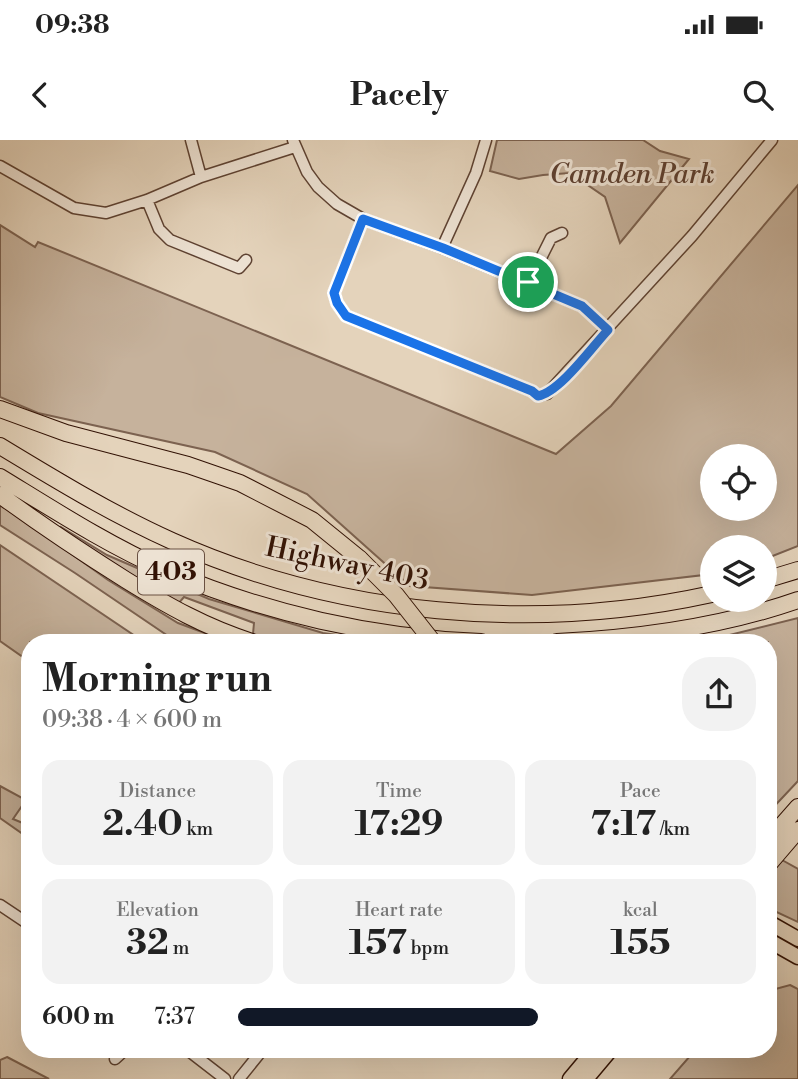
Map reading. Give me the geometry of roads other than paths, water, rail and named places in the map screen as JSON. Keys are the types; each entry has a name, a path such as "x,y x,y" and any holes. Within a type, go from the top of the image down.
{"highway":[{"path":"0,409 66,433 188,465 240,483 312,520 360,559 396,595 427,634"},
{"name":"Highway 403","path":"0,446 104,508 174,542 245,569 349,597 437,610 523,615 614,610 700,596"},
{"name":"Highway 403","path":"0,477 167,571 238,597 316,619 394,634"},
{"path":"0,495 80,552 182,614 228,634"},
{"path":"777,576 798,570"},
{"path":"647,634 755,613 798,600"},
{"path":"783,835 798,807"}],"main road":[{"path":"777,927 798,939"},
{"path":"777,945 798,957"},
{"path":"570,1079 588,1058"},
{"path":"586,1079 604,1058"}],"street":[{"path":"191,140 201,177"},
{"path":"443,248 477,173 486,140"},
{"path":"363,219 334,293 346,316 532,391 538,396 547,394 558,385 692,236 772,140"},
{"path":"0,166 74,208 106,214 294,144 318,187 337,204 363,219 443,248 582,306 608,330"},
{"path":"146,200 159,229 170,240 239,268 246,260"},
{"path":"528,282 551,239 562,233"},
{"path":"0,905 21,919"},
{"path":"198,1058 225,1079"},
{"path":"239,1079 256,1058"}],"park label":[{"name":"Camden Park","path":"632,174"}]}
